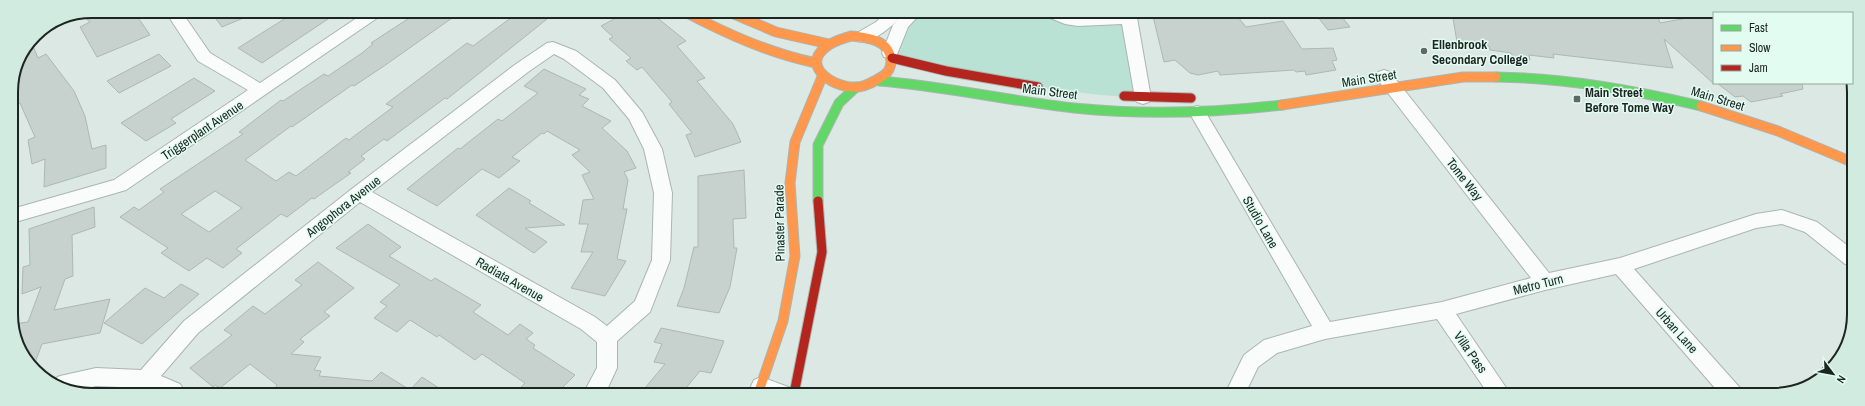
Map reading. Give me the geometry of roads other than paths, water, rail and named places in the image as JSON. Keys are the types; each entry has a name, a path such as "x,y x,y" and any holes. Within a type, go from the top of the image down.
{"main road":[{"path":"696,18 728,35 794,59 816,63"},
{"path":"741,18 776,32 828,44"},
{"path":"851,36 863,37 880,42 891,55 891,66 887,74 878,81 856,88 842,87 831,83 822,77 816,63 818,56 828,44 851,36"},
{"name":"Main Street","path":"891,55 946,71 1018,85 1048,89"},
{"name":"Main Street","path":"1114,96 1200,105 1267,108 1386,79 1490,76 1573,81 1677,99 1784,133 1847,160"},
{"name":"Pinaster Parade","path":"761,388 783,322 795,256 790,183 795,142 822,77"},
{"name":"Main Street","path":"878,81 908,81 1008,99 1091,109 1154,113 1200,105"},
{"name":"Main Street","path":"1649,85 1717,103 1847,151"},
{"path":"795,388 810,324 822,252 817,183 818,145 839,103 856,88"}],"street":[{"path":"178,18 204,57 260,90"},
{"name":"Triggerplant Avenue","path":"18,214 120,186 368,18"},
{"path":"863,37 881,26 890,18"},
{"path":"891,55 901,25 908,18"},
{"path":"1064,18 1078,21 1108,18"},
{"path":"1128,18 1143,98"},
{"name":"Angophora Avenue","path":"146,379 191,327 359,193 522,68 553,47 570,55 609,84 636,116 653,149 663,193 661,260 643,306 607,338"},
{"name":"Tome Way","path":"1386,79 1545,282"},
{"name":"Studio Lane","path":"1200,105 1325,331"},
{"name":"Radiata Avenue","path":"359,193 588,323 607,338"},
{"name":"Metro Turn","path":"1238,388 1251,362 1271,346 1325,331 1442,310 1545,282 1620,266 1756,221 1782,216 1811,227 1847,255"},
{"name":"Urban Lane","path":"1620,266 1728,388"},
{"name":"Villa Pass","path":"1442,310 1496,388"},
{"path":"598,388 603,381 609,363 607,338"},
{"path":"67,383 96,377 146,379 168,388"}],"place":[{"name":"Ellenbrook Secondary College","path":"1424,51"},
{"name":"Main Street Before Tome Way","path":"1577,99"}]}
